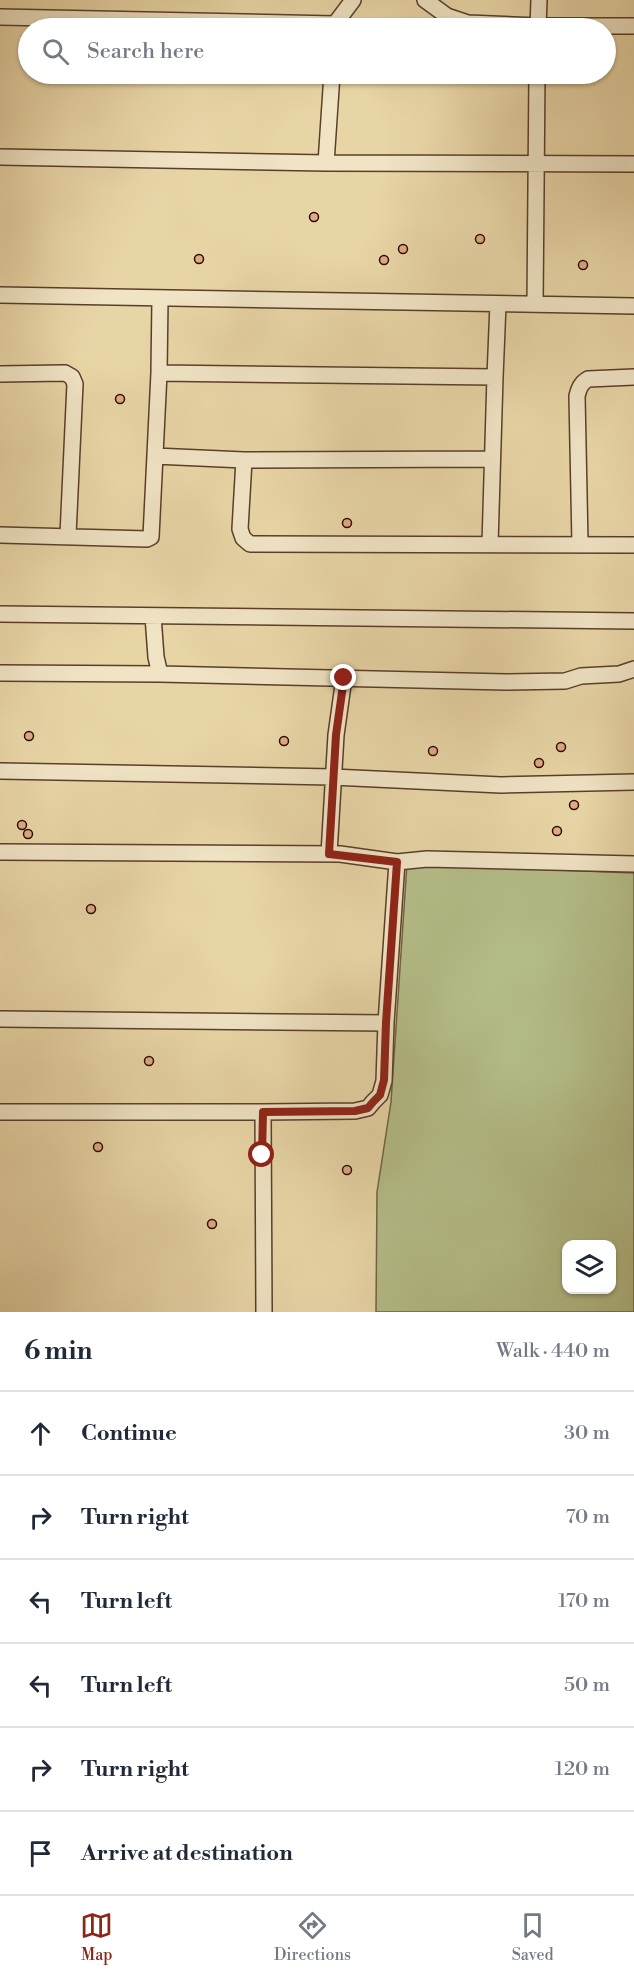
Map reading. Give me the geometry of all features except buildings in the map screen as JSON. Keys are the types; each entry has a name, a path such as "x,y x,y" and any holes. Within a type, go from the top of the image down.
{"street":[{"path":"341,18 353,0"},
{"path":"425,0 453,18"},
{"path":"538,18 539,0"},
{"path":"0,17 37,18"},
{"path":"616,26 634,26"},
{"path":"326,163 331,84"},
{"path":"535,304 537,84"},
{"path":"0,158 326,163 634,164"},
{"path":"0,295 634,306"},
{"path":"0,535 68,535 147,539 151,537 160,299"},
{"path":"490,544 491,459 498,304"},
{"path":"0,374 65,373 74,379 68,535"},
{"path":"159,373 495,377"},
{"path":"580,543 577,396 579,388 583,381 588,379 634,377"},
{"path":"155,456 244,460 491,459"},
{"path":"244,460 240,529 243,538 250,544 634,544"},
{"path":"0,614 634,621"},
{"path":"153,616 156,657 160,674"},
{"path":"0,673 160,674 506,682 565,681 589,674 619,674 634,669"},
{"path":"329,854 336,735 344,678"},
{"path":"0,771 333,777 501,785 634,782"},
{"path":"0,852 329,854 397,862 427,859 634,864"},
{"path":"0,1112 355,1111 368,1108 380,1095 384,1080 397,862"},
{"path":"0,1020 386,1023"},
{"path":"263,1112 264,1312"}],"green space":[{"path":"407,864 634,873 634,1312 376,1312 377,1192 391,1102"}],"route":[{"path":"262,1155 263,1112 355,1111 368,1108 380,1095 384,1080 397,862 329,854 336,735 344,678"}]}
